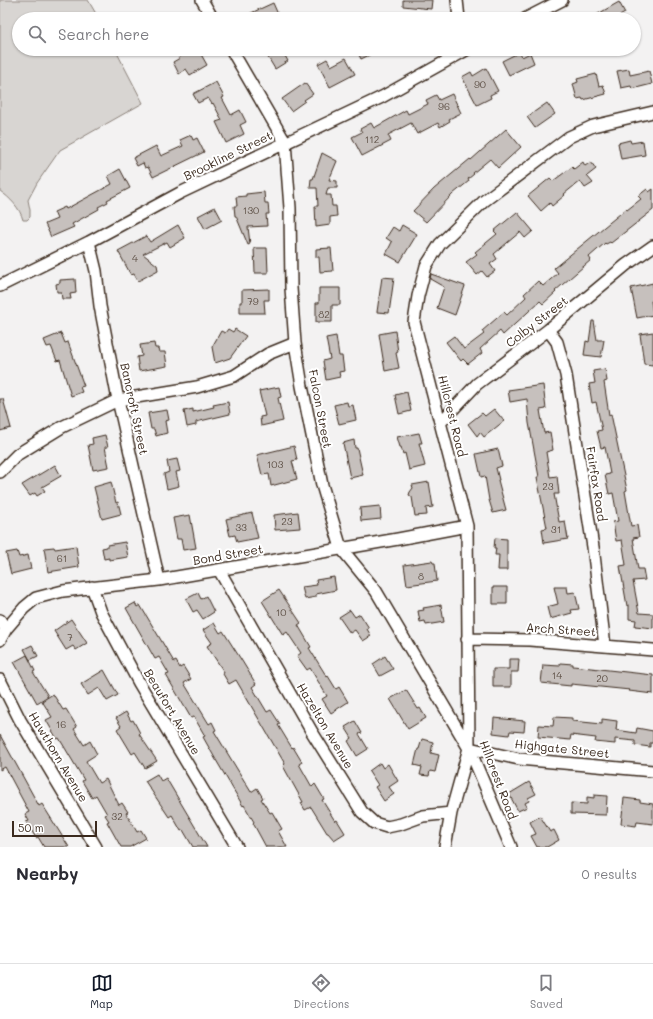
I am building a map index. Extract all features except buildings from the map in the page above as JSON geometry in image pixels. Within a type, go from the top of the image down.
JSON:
[{"type":"street","points":[[202,0],[209,12]]},
{"type":"street","points":[[458,0],[459,12]]},
{"type":"street","points":[[539,12],[562,0]]},
{"type":"street","name":"Falcon Street","points":[[235,56],[285,142],[290,208],[291,288],[295,343],[322,485],[341,548],[376,591],[469,748]]},
{"type":"street","name":"Brookline Street","points":[[0,286],[89,242],[180,193],[382,97],[455,56]]},
{"type":"street","name":"Hillcrest Road","points":[[511,847],[469,748],[467,526],[414,322],[418,296],[426,266],[440,244],[484,201],[568,137],[594,126],[653,112]]},
{"type":"street","name":"Bancroft Street","points":[[89,242],[96,271],[100,306],[118,400],[159,580]]},
{"type":"street","name":"Colby Street","points":[[441,422],[477,384],[548,330],[626,265],[653,246]]},
{"type":"street","name":"Fairfax Road","points":[[548,330],[557,342],[566,375],[593,547],[605,646]]},
{"type":"street","points":[[0,472],[18,454],[62,427],[118,400],[197,387],[234,376],[268,354],[295,343]]},
{"type":"street","name":"Bond Street","points":[[0,640],[3,625],[36,598],[63,591],[159,580],[467,526]]},
{"type":"street","name":"Hazelton Avenue","points":[[220,570],[312,732],[362,812],[374,823],[387,826],[401,824],[424,816],[450,813]]},
{"type":"street","name":"Beaufort Avenue","points":[[92,587],[101,612],[139,683],[237,847]]},
{"type":"street","name":"Arch Street","points":[[467,639],[530,640],[653,650]]},
{"type":"street","name":"Hawthorn Avenue","points":[[0,680],[20,720],[96,847]]},
{"type":"street","points":[[445,847],[450,813],[469,748]]},
{"type":"street","name":"Highgate Street","points":[[469,748],[519,759],[653,771]]},
{"type":"shaded area","points":[[0,0],[88,0],[95,12],[12,12],[12,56],[119,56],[143,103],[60,150],[37,183],[28,200],[30,217],[27,220],[23,220],[20,211],[0,191]]}]
